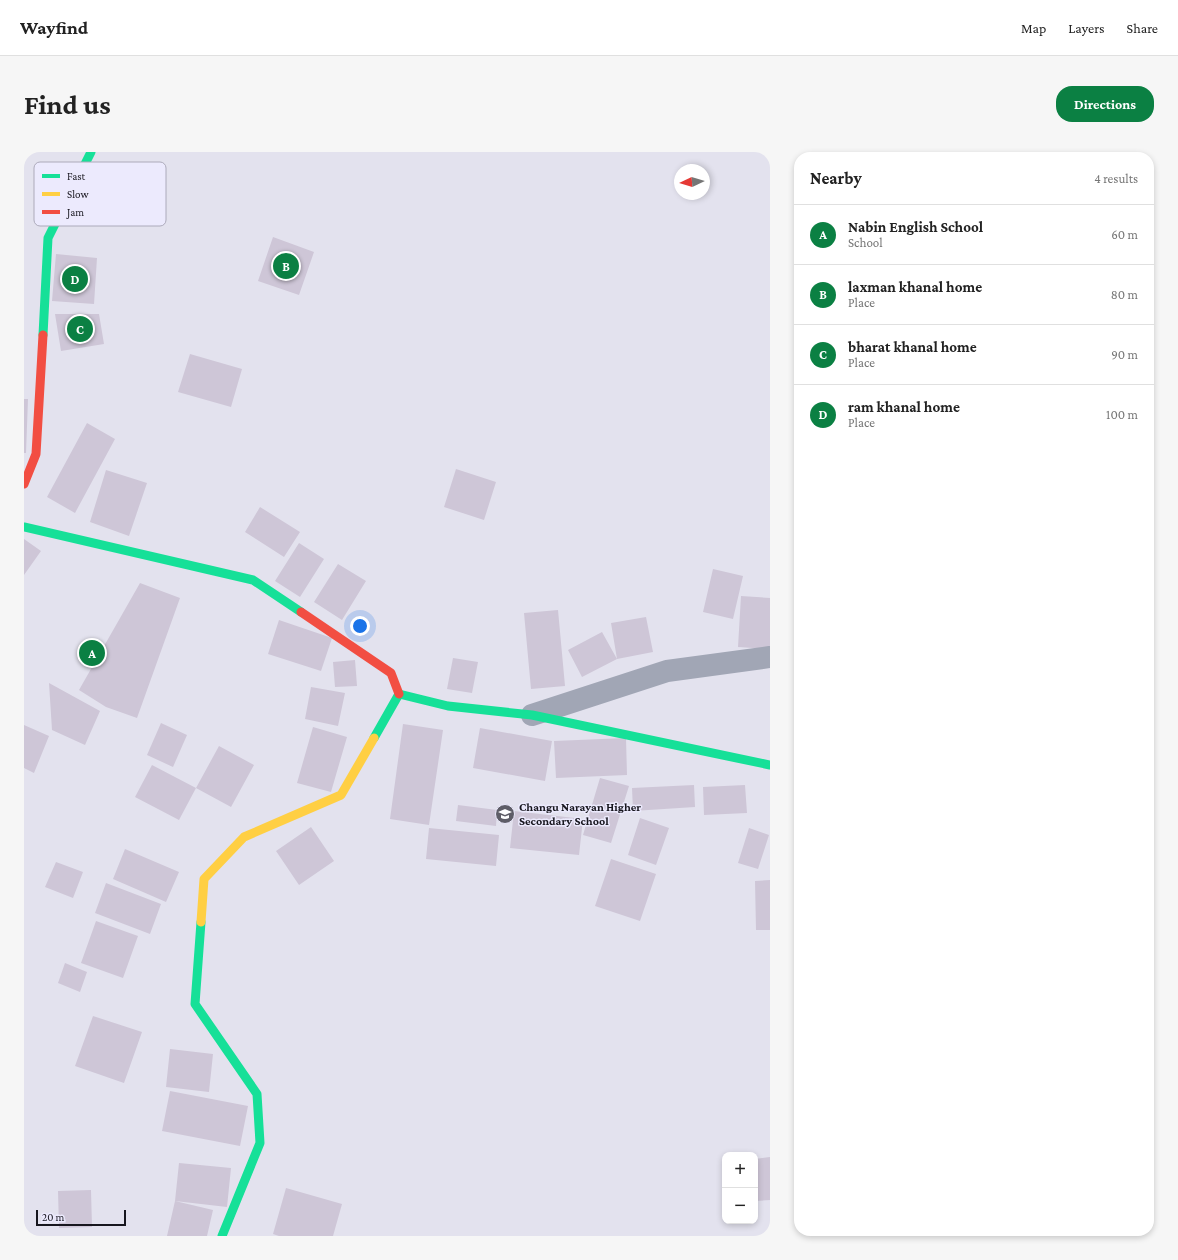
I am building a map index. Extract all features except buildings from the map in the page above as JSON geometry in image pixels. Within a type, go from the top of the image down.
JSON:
[{"type":"street","points":[[86,162],[91,152]]},
{"type":"street","points":[[24,484],[36,454],[48,238],[54,226]]},
{"type":"street","points":[[24,527],[253,580],[391,673],[399,694]]},
{"type":"street","points":[[532,715],[667,670],[770,657]]},
{"type":"street","points":[[399,694],[448,706],[532,715],[770,765]]},
{"type":"street","points":[[222,1236],[260,1143],[257,1094],[195,1004],[204,880],[244,837],[341,795],[399,694]]},
{"type":"traffic: fast","points":[[86,162],[91,152]]},
{"type":"traffic: fast","points":[[43,335],[48,238],[54,226]]},
{"type":"traffic: fast","points":[[24,527],[253,580],[301,612]]},
{"type":"traffic: fast","points":[[399,694],[448,706],[532,715],[770,765]]},
{"type":"traffic: fast","points":[[374,738],[399,694]]},
{"type":"traffic: fast","points":[[201,922],[195,1004],[257,1094],[260,1143],[222,1236]]},
{"type":"traffic: slow","points":[[201,922],[204,879],[244,837],[341,795],[374,738]]},
{"type":"traffic: jam","points":[[24,484],[36,454],[43,335]]},
{"type":"traffic: jam","points":[[301,612],[391,673],[399,694]]},
{"type":"place","name":"laxman khanal home","points":[[286,266]]},
{"type":"place","name":"ram khanal home","points":[[75,279]]},
{"type":"place","name":"bharat khanal home","points":[[80,329]]},
{"type":"place","name":"Nabin English School","points":[[92,653]]},
{"type":"place","name":"Changu Narayan Higher Secondary School","points":[[505,814]]}]
